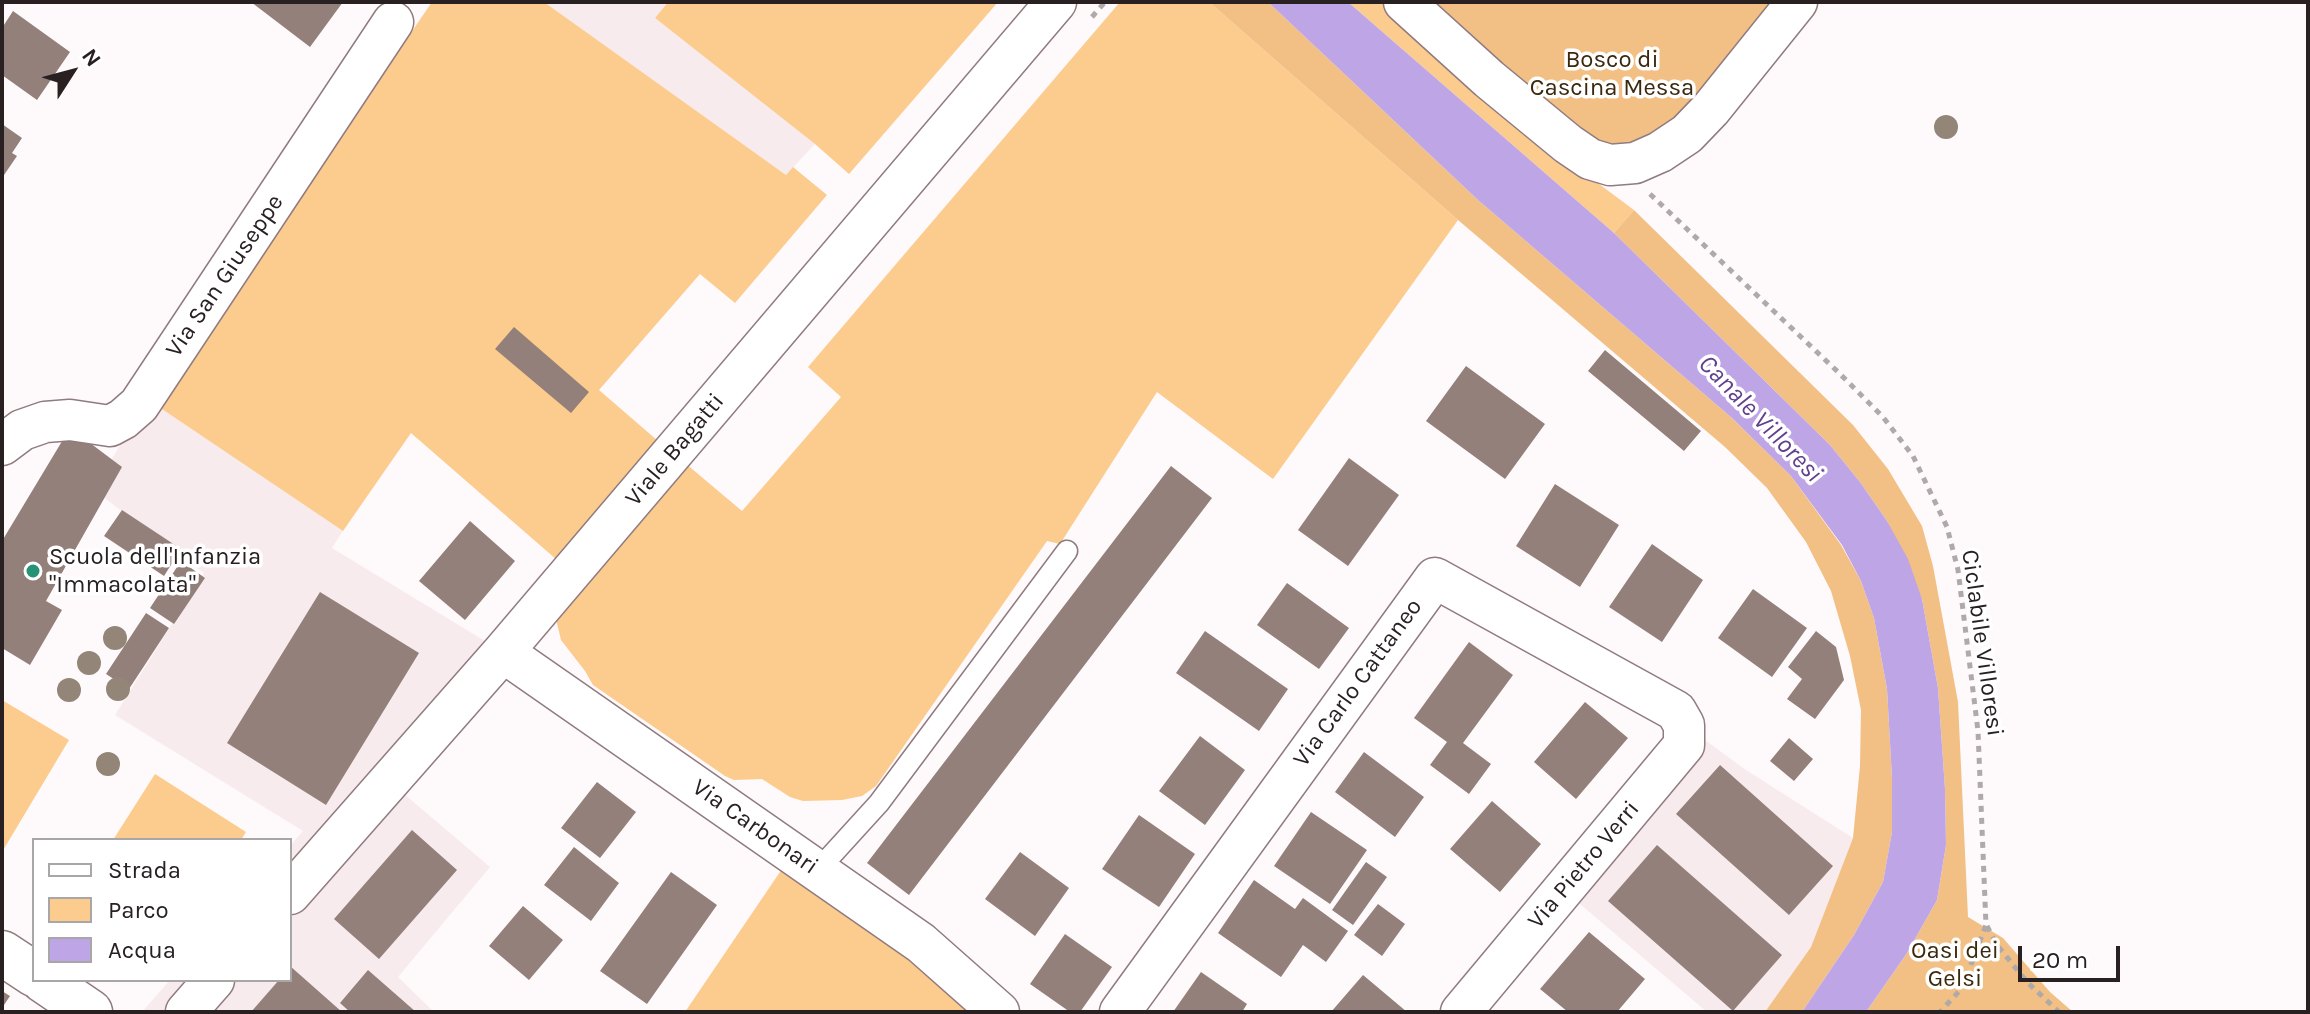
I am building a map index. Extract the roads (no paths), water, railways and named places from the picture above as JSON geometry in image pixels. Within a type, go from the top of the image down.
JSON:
[{"type":"street","name":"Viale Bagatti","points":[[292,892],[503,652],[1056,2]]},
{"type":"street","points":[[1404,2],[1489,79],[1568,144],[1590,159],[1610,165],[1635,163],[1660,152],[1687,134],[1711,109],[1797,2]]},
{"type":"street","name":"Via San Giuseppe","points":[[2,445],[22,430],[45,422],[70,420],[110,426],[139,405],[393,22]]},
{"type":"street","name":"Via Carlo Cattaneo","points":[[1120,1012],[1435,578],[1676,711]]},
{"type":"street","name":"Via Carbonari","points":[[503,652],[921,943],[999,1012]]},
{"type":"street","name":"Via Pietro Verri","points":[[1461,1012],[1684,745],[1684,725],[1676,711]]},
{"type":"street","points":[[2,953],[32,973]]},
{"type":"street","points":[[46,982],[86,1011]]},
{"type":"street","points":[[186,1012],[212,982]]},
{"type":"lane","points":[[818,870],[879,803],[1067,551]]},
{"type":"water","name":"Canale Villoresi","points":[[1268,2],[1348,2],[1614,233],[1830,445],[1887,521],[1908,559],[1922,599],[1938,688],[1946,845],[1937,900],[1907,953],[1866,1012],[1802,1012],[1854,935],[1883,882],[1892,832],[1887,689],[1874,618],[1861,581],[1842,545],[1791,476],[1732,418],[1478,200]]},
{"type":"place","name":"Scuola dell'Infanzia \"Immacolata\"","points":[[33,571]]},
{"type":"park label","name":"Bosco di Cascina Messa","points":[[1612,74]]},
{"type":"park label","name":"Oasi dei Gelsi","points":[[1955,965]]}]
